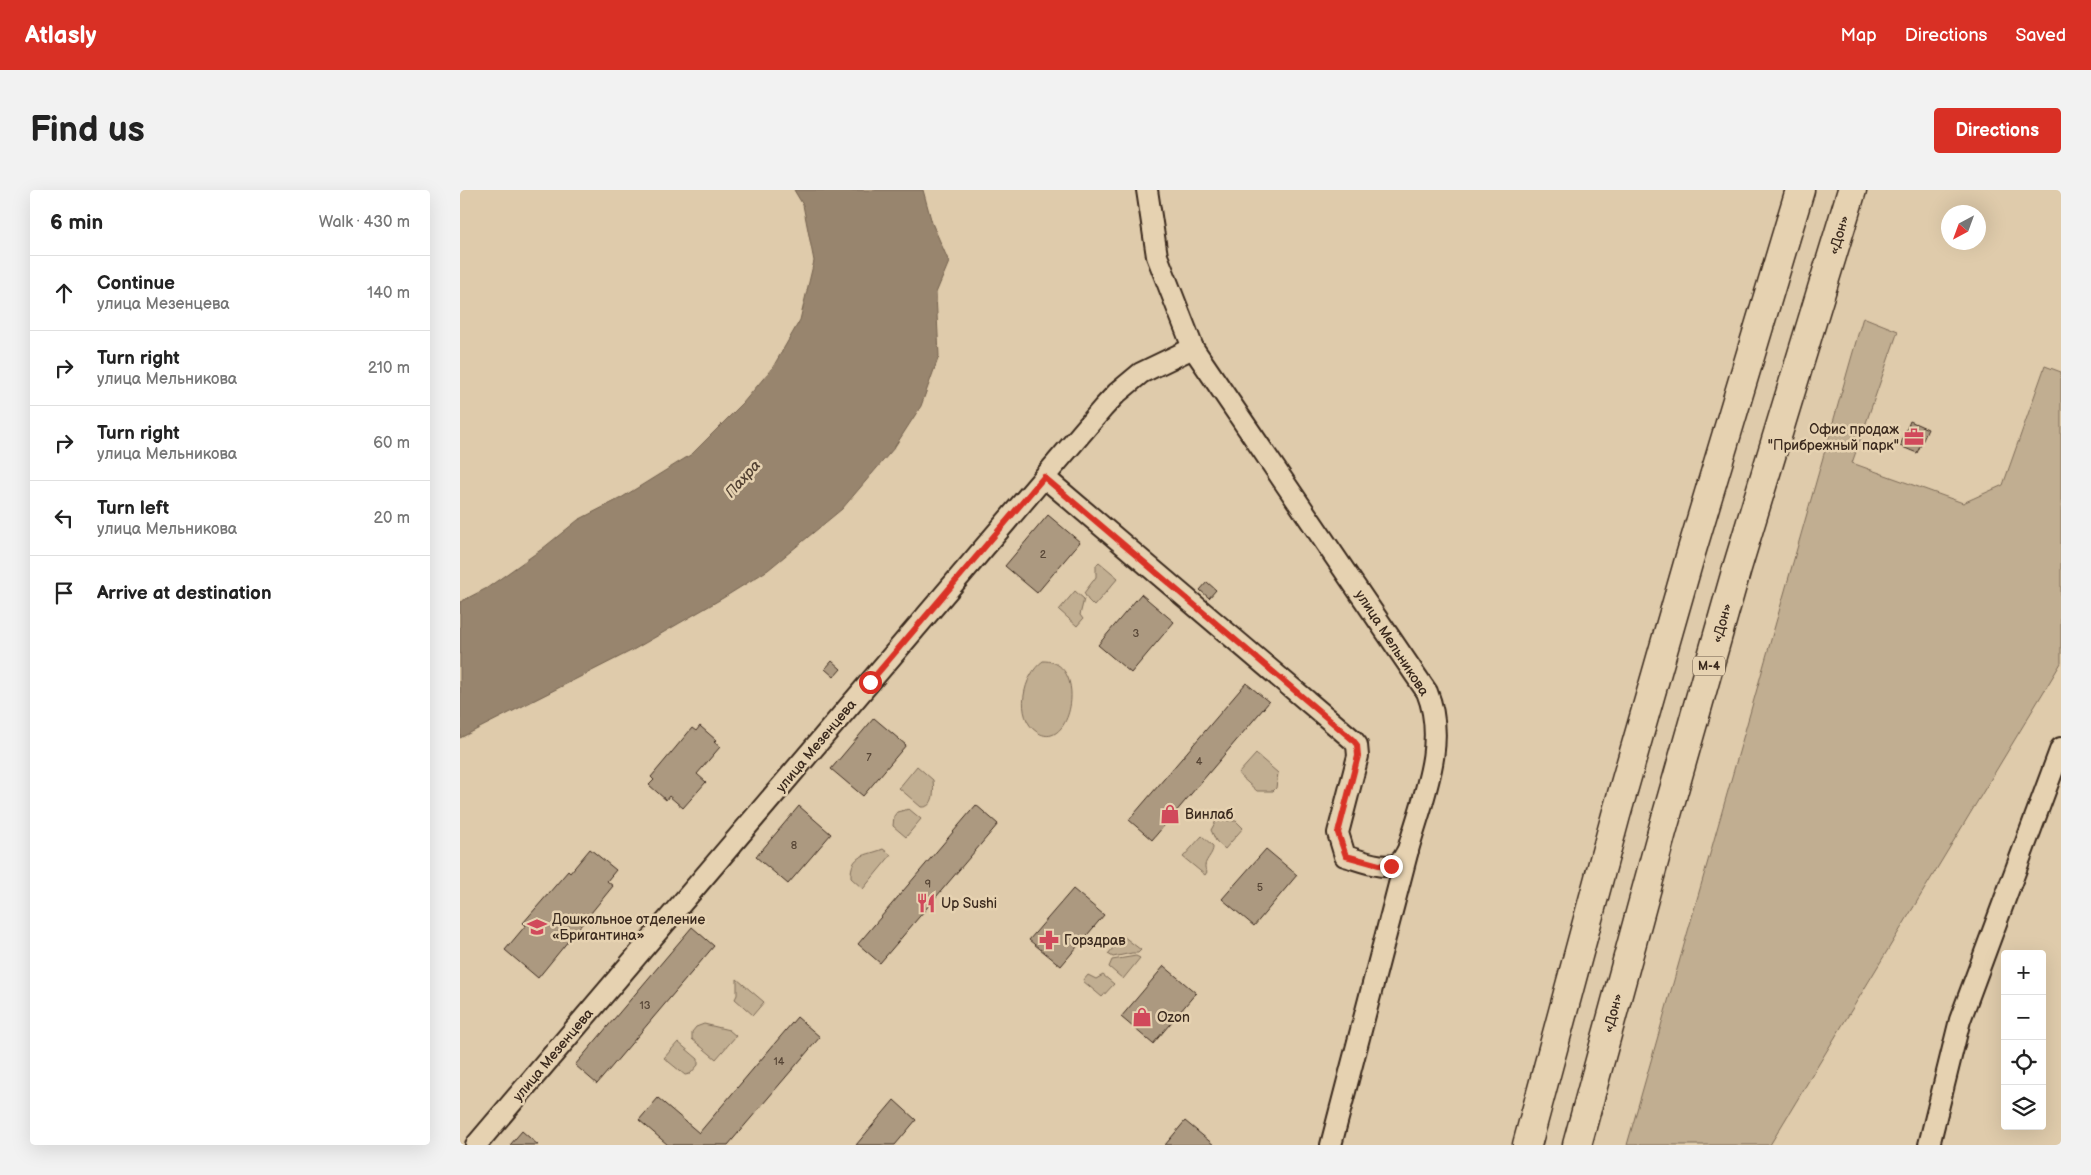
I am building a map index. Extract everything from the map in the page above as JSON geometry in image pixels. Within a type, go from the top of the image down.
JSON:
[{"type":"highway","points":[[1527,1145],[1616,815],[1683,581],[1800,190]]},
{"type":"highway","name":"«Дон»","points":[[1577,1145],[1737,568],[1852,190]]},
{"type":"street","name":"улица Мельникова","points":[[1147,190],[1157,256],[1193,348],[1427,692],[1433,708],[1436,744],[1432,763],[1331,1145]]},
{"type":"street","name":"улица Мезенцева","points":[[476,1145],[1103,408],[1129,381],[1141,373],[1193,348]]},
{"type":"street","points":[[1044,477],[1357,745],[1358,756],[1338,833],[1346,856],[1379,865],[1391,866],[1401,861],[1408,850]]},
{"type":"street","points":[[1929,1145],[1960,1020],[2061,748]]},
{"type":"shaded area","points":[[1863,317],[1898,331],[1852,463],[1963,503],[2003,485],[2045,366],[2061,372],[2061,663],[1770,1145],[1627,1145]]},
{"type":"shaded area","points":[[1099,562],[1118,578],[1094,606],[1084,593],[1096,577],[1096,565]]},
{"type":"shaded area","points":[[1075,591],[1084,599],[1080,615],[1083,619],[1077,626],[1059,610]]},
{"type":"shaded area","points":[[1043,661],[1058,665],[1067,675],[1071,689],[1070,705],[1066,719],[1059,730],[1049,736],[1037,732],[1030,725],[1025,717],[1024,707],[1024,696],[1030,676]]},
{"type":"shaded area","points":[[1256,754],[1278,773],[1276,788],[1273,791],[1257,791],[1238,774]]},
{"type":"shaded area","points":[[917,766],[933,780],[933,798],[926,807],[921,807],[899,788]]},
{"type":"shaded area","points":[[909,809],[921,819],[906,837],[893,826],[894,816],[897,812]]},
{"type":"shaded area","points":[[1216,821],[1236,821],[1243,828],[1225,849],[1216,841],[1211,830]]},
{"type":"shaded area","points":[[1202,836],[1213,846],[1213,850],[1205,865],[1207,872],[1205,875],[1183,857]]},
{"type":"shaded area","points":[[883,849],[891,855],[863,889],[851,878],[853,864],[861,857]]},
{"type":"shaded area","points":[[1123,936],[1141,950],[1138,953],[1113,957],[1108,954]]},
{"type":"shaded area","points":[[1136,956],[1140,958],[1123,979],[1109,967],[1112,960]]},
{"type":"shaded area","points":[[1088,975],[1096,979],[1103,975],[1114,984],[1102,997],[1083,981]]},
{"type":"shaded area","points":[[737,979],[764,1002],[753,1015],[735,999],[737,995]]},
{"type":"shaded area","points":[[704,1024],[729,1030],[736,1036],[716,1059],[692,1039],[692,1032],[696,1027]]},
{"type":"shaded area","points":[[678,1042],[698,1059],[698,1065],[690,1074],[685,1075],[664,1058]]},
{"type":"water","name":"Пахра","points":[[794,190],[923,190],[932,223],[949,262],[936,293],[939,356],[921,406],[894,448],[842,509],[768,570],[633,650],[460,738],[460,602],[487,588],[542,549],[578,520],[621,498],[692,454],[743,403],[773,367],[800,320],[814,261],[803,205]]},
{"type":"building","name":"Офис продаж \"Прибрежный парк\"","points":[[1910,421],[1928,429],[1917,453],[1900,446]]},
{"type":"building","points":[[1048,515],[1080,542],[1037,593],[1005,566]]},
{"type":"building","points":[[1207,582],[1216,590],[1209,598],[1200,590]]},
{"type":"building","points":[[1141,594],[1174,622],[1131,673],[1098,645]]},
{"type":"building","points":[[832,661],[841,669],[834,677],[825,669]]},
{"type":"building","points":[[1246,683],[1269,702],[1152,840],[1129,820]]},
{"type":"building","points":[[874,718],[906,745],[863,796],[831,769]]},
{"type":"building","points":[[700,726],[716,740],[714,742],[720,747],[697,774],[706,782],[683,808],[669,796],[666,800],[649,785],[654,780],[651,777],[692,728],[696,731]]},
{"type":"building","points":[[976,805],[998,824],[880,963],[858,944]]},
{"type":"building","points":[[799,806],[831,834],[788,884],[756,857]]},
{"type":"building","points":[[590,849],[616,870],[607,881],[613,886],[538,978],[505,950],[526,925],[523,923],[568,871],[570,873]]},
{"type":"building","points":[[1266,849],[1297,875],[1254,926],[1222,899]]},
{"type":"building","points":[[1073,889],[1104,915],[1061,966],[1029,940]]},
{"type":"building","points":[[692,927],[714,946],[597,1084],[575,1065]]},
{"type":"building","points":[[1164,966],[1196,993],[1153,1044],[1121,1017]]},
{"type":"building","points":[[797,1017],[820,1037],[728,1145],[668,1145],[639,1120],[658,1098],[699,1133]]},
{"type":"building","points":[[894,1100],[916,1120],[895,1145],[856,1145]]},
{"type":"building","points":[[1185,1121],[1214,1145],[1165,1145]]},
{"type":"building","points":[[522,1131],[538,1145],[510,1145]]},
{"type":"place","name":"Офис продаж \"Прибрежный парк\"","points":[[1914,437]]},
{"type":"place","name":"Винлаб","points":[[1170,814]]},
{"type":"place","name":"Up Sushi","points":[[926,903]]},
{"type":"place","name":"Дошкольное отделение «Бригантина»","points":[[537,927]]},
{"type":"place","name":"Горздрав","points":[[1049,940]]},
{"type":"place","name":"Ozon","points":[[1142,1017]]},
{"type":"route","points":[[870,682],[1044,477],[1353,740],[1359,751],[1338,833],[1346,856],[1379,865],[1391,866]]}]
